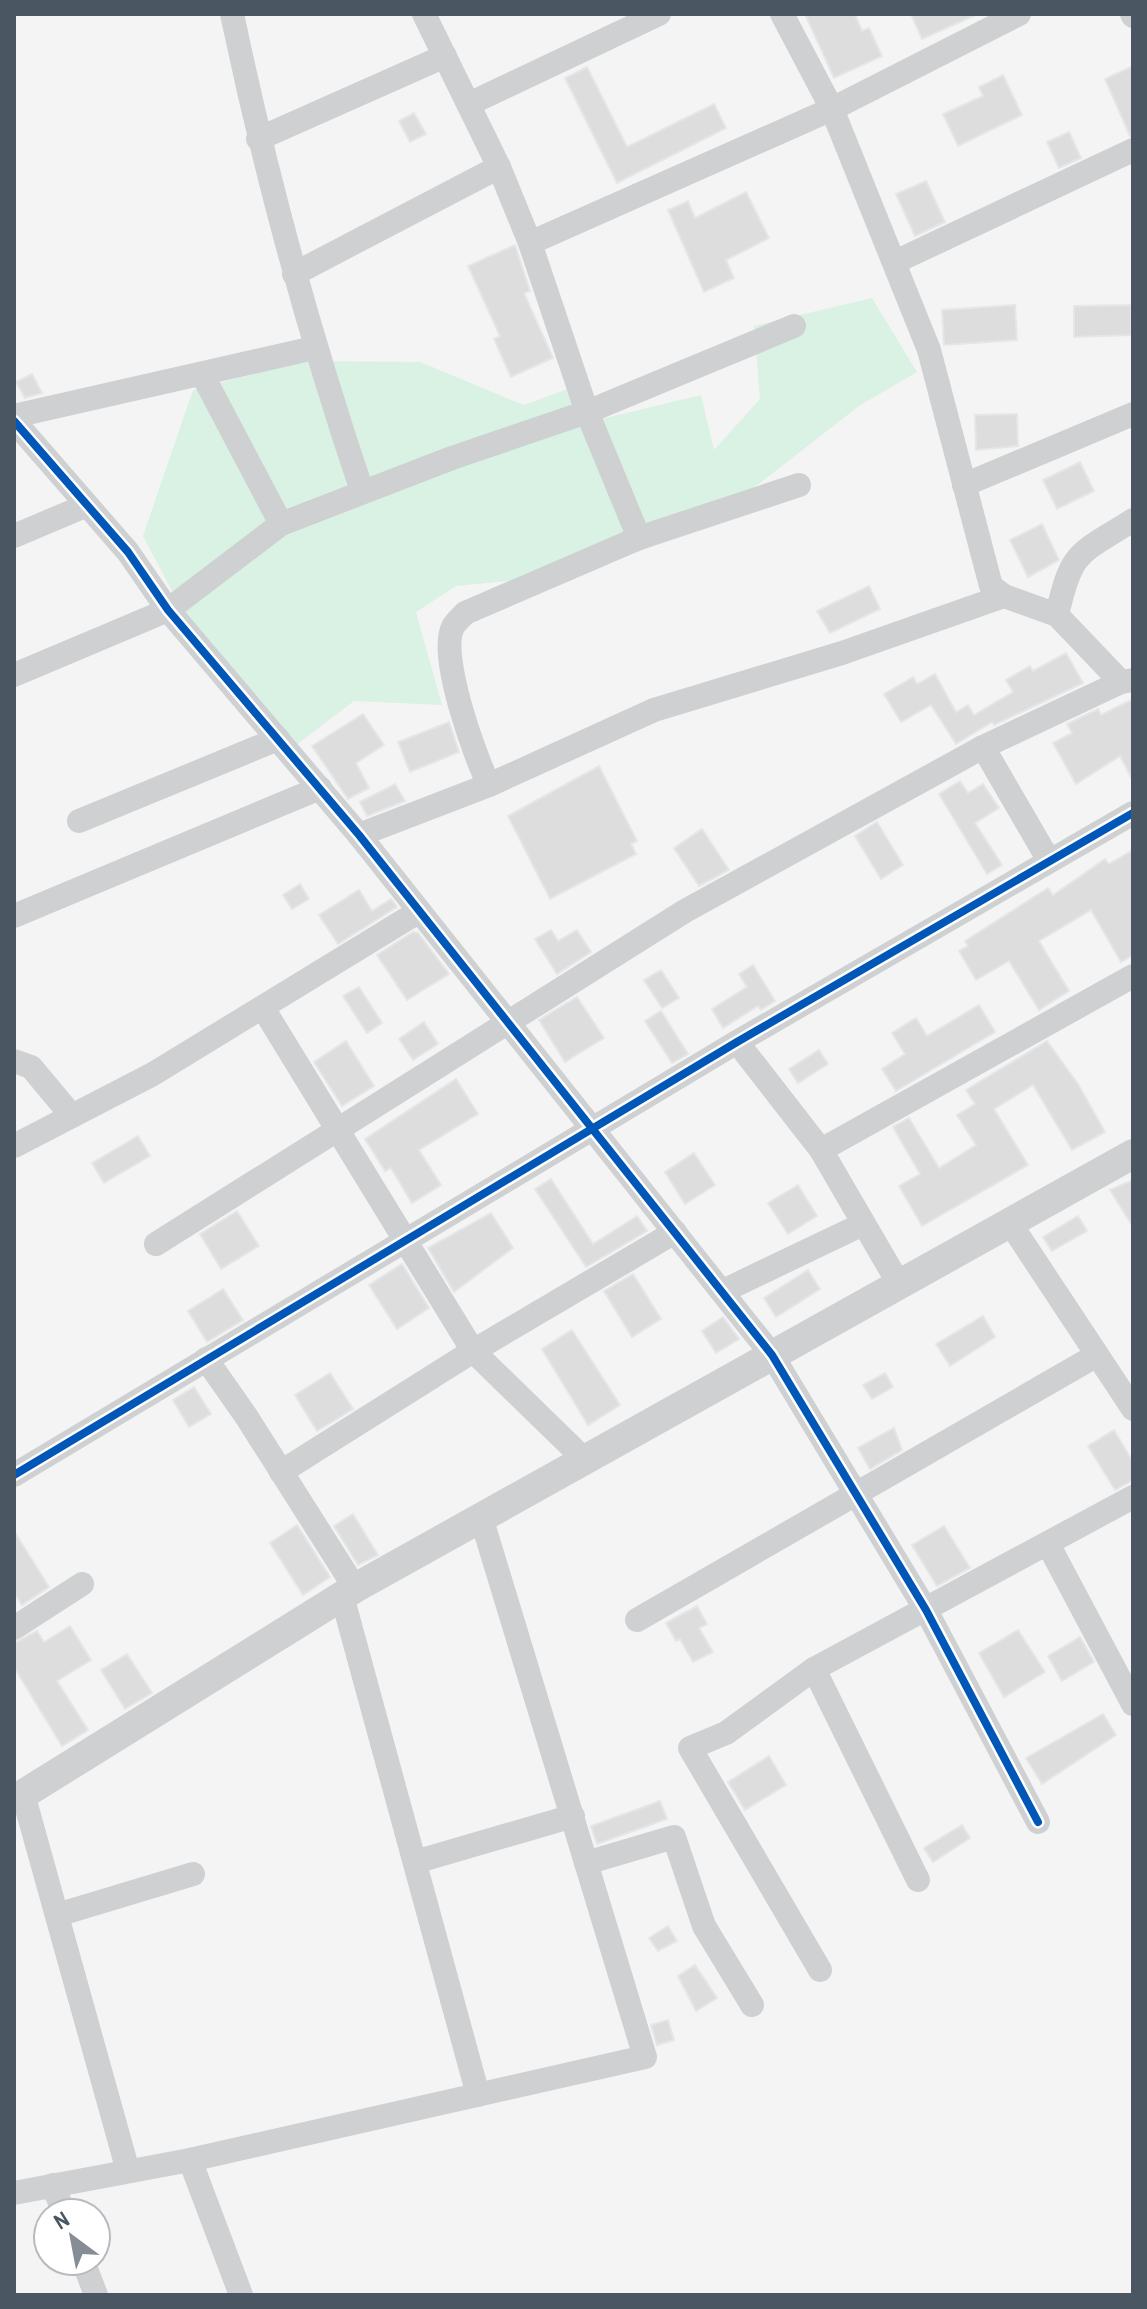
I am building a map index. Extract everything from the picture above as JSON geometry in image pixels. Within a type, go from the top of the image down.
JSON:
[{"type":"street","points":[[232,14],[258,139],[314,348],[362,491]]},
{"type":"street","points":[[424,14],[499,167],[530,243],[587,412],[639,538]]},
{"type":"street","points":[[469,104],[659,14]]},
{"type":"street","points":[[156,1244],[685,911],[983,747],[1127,681],[1057,615],[1004,596],[991,586],[929,350],[832,109],[782,14]]},
{"type":"street","points":[[530,243],[832,109],[1019,14]]},
{"type":"street","points":[[258,139],[445,56]]},
{"type":"street","points":[[895,262],[1133,150]]},
{"type":"street","points":[[294,274],[499,167]]},
{"type":"street","points":[[14,675],[168,610],[281,524],[362,491],[587,412],[794,326]]},
{"type":"street","points":[[314,348],[14,419],[85,506],[128,552],[168,610],[359,835],[772,1355],[926,1610],[1038,1822]]},
{"type":"street","points":[[202,374],[281,524]]},
{"type":"street","points":[[964,485],[1133,414]]},
{"type":"street","points":[[489,785],[466,729],[449,647],[452,628],[465,613],[639,538],[799,485]]},
{"type":"street","points":[[14,536],[85,506]]},
{"type":"street","points":[[1057,615],[1067,571],[1076,556],[1133,520]]},
{"type":"street","points":[[359,835],[489,785],[654,710],[842,653],[1004,596]]},
{"type":"street","points":[[79,821],[278,739]]},
{"type":"street","points":[[983,747],[1048,859]]},
{"type":"street","points":[[14,916],[320,788]]},
{"type":"street","points":[[14,1475],[405,1238],[1048,859],[1133,813]]},
{"type":"street","points":[[14,1146],[153,1074],[418,912]]},
{"type":"street","points":[[821,1150],[1133,976]]},
{"type":"street","points":[[263,1008],[340,1128],[473,1351],[584,1459]]},
{"type":"street","points":[[737,1042],[821,1150],[861,1225],[899,1284]]},
{"type":"street","points":[[14,1061],[31,1067],[72,1116]]},
{"type":"street","points":[[128,2171],[57,1915],[18,1797],[348,1592],[1133,1154]]},
{"type":"street","points":[[1010,1223],[1133,1409]]},
{"type":"street","points":[[723,1291],[861,1225]]},
{"type":"street","points":[[281,1472],[473,1351],[675,1232]]},
{"type":"street","points":[[637,1620],[1097,1355]]},
{"type":"street","points":[[206,1359],[281,1472],[348,1592],[415,1862],[478,2095]]},
{"type":"street","points":[[820,1970],[690,1748],[726,1733],[814,1669],[1133,1497]]},
{"type":"street","points":[[14,2193],[190,2160],[645,2057],[481,1517]]},
{"type":"street","points":[[1048,1544],[1133,1704]]},
{"type":"street","points":[[14,1628],[82,1584]]},
{"type":"street","points":[[814,1669],[918,1880]]},
{"type":"street","points":[[415,1862],[573,1816]]},
{"type":"street","points":[[586,1863],[674,1837],[704,1926],[752,2005]]},
{"type":"street","points":[[57,1915],[193,1874]]},
{"type":"street","points":[[190,2160],[241,2295]]},
{"type":"street","points":[[53,2185],[58,2197]]},
{"type":"green space","points":[[872,298],[917,372],[859,406],[706,525],[581,574],[456,586],[416,612],[442,705],[354,701],[295,746],[182,610],[143,536],[193,390],[300,361],[420,362],[524,405],[576,386],[568,427],[701,395],[714,450],[760,399],[754,326]]},
{"type":"building","points":[[805,14],[855,14],[862,31],[869,28],[882,56],[834,78]]},
{"type":"building","points":[[911,14],[978,14],[922,39]]},
{"type":"building","points":[[1133,66],[1133,135],[1130,136],[1105,79]]},
{"type":"building","points":[[587,67],[627,147],[714,104],[726,128],[617,183],[565,78]]},
{"type":"building","points":[[1003,75],[1022,115],[958,146],[943,114],[983,96],[979,87]]},
{"type":"building","points":[[414,113],[426,134],[410,142],[399,121]]},
{"type":"building","points":[[1069,132],[1081,158],[1059,168],[1047,142]]},
{"type":"building","points":[[926,181],[945,222],[915,236],[896,194]]},
{"type":"building","points":[[746,192],[769,238],[726,260],[734,278],[704,292],[668,210],[688,201],[695,218]]},
{"type":"building","points":[[515,245],[530,291],[524,293],[553,358],[511,377],[494,339],[500,336],[468,266]]},
{"type":"building","points":[[1015,305],[1017,340],[944,345],[942,310]]},
{"type":"building","points":[[1131,305],[1131,335],[1074,337],[1074,306]]},
{"type":"building","points":[[32,374],[42,393],[25,398],[16,382]]},
{"type":"building","points":[[1017,414],[1018,446],[976,450],[975,415]]},
{"type":"building","points":[[1080,462],[1094,491],[1057,509],[1043,480]]},
{"type":"building","points":[[1042,524],[1059,560],[1028,577],[1010,540]]},
{"type":"building","points":[[869,586],[880,609],[830,633],[817,611]]},
{"type":"building","points":[[1066,653],[1083,683],[994,725],[992,722],[956,744],[931,705],[901,722],[884,694],[913,677],[917,684],[935,674],[956,712],[968,705],[974,715],[1013,692],[1006,680],[1030,666],[1033,671]]},
{"type":"building","points":[[1133,699],[1133,781],[1120,756],[1076,784],[1053,743],[1072,733],[1067,724],[1098,709],[1101,715]]},
{"type":"building","points":[[363,714],[384,745],[356,763],[369,788],[348,799],[312,746]]},
{"type":"building","points":[[449,722],[459,752],[410,772],[398,742]]},
{"type":"building","points":[[599,766],[637,841],[631,844],[636,854],[550,899],[508,816]]},
{"type":"building","points":[[960,781],[968,793],[983,784],[999,808],[975,823],[1002,865],[987,874],[939,794]]},
{"type":"building","points":[[395,784],[405,801],[367,816],[360,802]]},
{"type":"building","points":[[877,822],[903,865],[881,879],[855,836]]},
{"type":"building","points":[[702,829],[729,870],[699,886],[674,848]]},
{"type":"building","points":[[1133,850],[1133,955],[1121,962],[1091,910],[1039,941],[1069,991],[1039,1010],[1009,961],[976,980],[959,951],[968,946],[965,941],[1048,888],[1053,895],[1105,859],[1109,864]]},
{"type":"building","points":[[300,884],[309,899],[292,909],[283,895]]},
{"type":"building","points":[[359,890],[372,911],[391,899],[397,907],[338,944],[319,915]]},
{"type":"building","points":[[551,930],[558,941],[577,930],[591,952],[557,974],[535,939]]},
{"type":"building","points":[[413,932],[418,933],[449,974],[407,1000],[377,955]]},
{"type":"building","points":[[753,965],[775,1001],[761,1010],[758,1006],[723,1028],[712,1009],[747,987],[739,974]]},
{"type":"building","points":[[661,970],[679,998],[662,1008],[644,980]]},
{"type":"building","points":[[359,987],[382,1023],[367,1033],[343,996]]},
{"type":"building","points":[[577,997],[604,1038],[565,1062],[539,1020]]},
{"type":"building","points":[[979,1005],[995,1032],[896,1091],[882,1069],[905,1054],[892,1033],[916,1018],[927,1036]]},
{"type":"building","points":[[661,1011],[688,1054],[672,1063],[645,1021]]},
{"type":"building","points":[[424,1022],[438,1044],[413,1060],[399,1039]]},
{"type":"building","points":[[346,1041],[374,1086],[342,1106],[314,1062]]},
{"type":"building","points":[[1047,1041],[1078,1084],[1105,1132],[1072,1150],[1033,1085],[994,1109],[1028,1165],[922,1226],[899,1186],[920,1174],[893,1127],[909,1118],[939,1168],[976,1145],[957,1115],[975,1104],[966,1090]]},
{"type":"building","points":[[819,1050],[828,1064],[798,1083],[789,1069]]},
{"type":"building","points":[[456,1079],[478,1114],[419,1150],[441,1185],[412,1203],[391,1168],[385,1171],[365,1139]]},
{"type":"building","points":[[138,1136],[150,1156],[104,1183],[92,1163]]},
{"type":"building","points":[[694,1153],[715,1185],[685,1204],[665,1172]]},
{"type":"building","points":[[551,1179],[593,1244],[637,1216],[647,1231],[586,1267],[535,1189]]},
{"type":"building","points":[[1133,1180],[1133,1227],[1110,1190]]},
{"type":"building","points":[[798,1185],[817,1216],[788,1234],[768,1203]]},
{"type":"building","points":[[237,1211],[259,1246],[221,1269],[200,1234]]},
{"type":"building","points":[[491,1213],[513,1248],[454,1292],[428,1248]]},
{"type":"building","points":[[1078,1216],[1087,1231],[1052,1251],[1043,1237]]},
{"type":"building","points":[[402,1264],[429,1308],[397,1329],[369,1285]]},
{"type":"building","points":[[808,1270],[820,1289],[776,1317],[764,1298]]},
{"type":"building","points":[[633,1274],[661,1319],[632,1337],[604,1291]]},
{"type":"building","points":[[223,1289],[243,1320],[207,1342],[188,1311]]},
{"type":"building","points":[[983,1316],[995,1337],[950,1366],[936,1344]]},
{"type":"building","points":[[723,1317],[739,1339],[716,1353],[702,1331]]},
{"type":"building","points":[[572,1330],[620,1405],[588,1425],[542,1349]]},
{"type":"building","points":[[330,1373],[353,1409],[317,1431],[295,1395]]},
{"type":"building","points":[[885,1373],[893,1387],[872,1399],[863,1385]]},
{"type":"building","points":[[194,1387],[211,1414],[189,1427],[173,1400]]},
{"type":"building","points":[[894,1428],[902,1450],[870,1469],[858,1448]]},
{"type":"building","points":[[1114,1430],[1133,1462],[1133,1480],[1115,1490],[1088,1446]]},
{"type":"building","points":[[353,1514],[378,1555],[358,1565],[334,1526]]},
{"type":"building","points":[[297,1525],[330,1577],[303,1595],[270,1543]]},
{"type":"building","points":[[944,1526],[970,1568],[937,1586],[912,1545]]},
{"type":"building","points":[[14,1531],[49,1587],[22,1605],[14,1593]]},
{"type":"building","points":[[697,1606],[707,1624],[699,1628],[713,1652],[693,1662],[680,1639],[676,1641],[666,1623]]},
{"type":"building","points":[[70,1626],[91,1660],[57,1681],[88,1730],[62,1746],[14,1667],[14,1643],[37,1631],[44,1642]]},
{"type":"building","points":[[1018,1630],[1045,1672],[1004,1697],[979,1653]]},
{"type":"building","points":[[1080,1637],[1094,1662],[1062,1681],[1048,1656]]},
{"type":"building","points":[[127,1654],[152,1693],[125,1709],[101,1670]]},
{"type":"building","points":[[1103,1714],[1116,1735],[1042,1784],[1026,1758]]},
{"type":"building","points":[[769,1756],[786,1785],[745,1810],[728,1782]]},
{"type":"building","points":[[660,1801],[667,1819],[597,1844],[591,1826]]},
{"type":"building","points":[[962,1825],[970,1838],[933,1862],[924,1848]]},
{"type":"building","points":[[668,1926],[677,1941],[658,1951],[649,1938]]},
{"type":"building","points":[[695,1965],[717,1998],[696,2011],[678,1976]]},
{"type":"building","points":[[668,2020],[674,2040],[657,2045],[651,2025]]},
{"type":"cycle path","points":[[14,421],[128,552],[168,610],[359,835],[772,1355],[926,1610],[1038,1822]]},
{"type":"cycle path","points":[[14,1475],[737,1042],[1133,813]]}]
